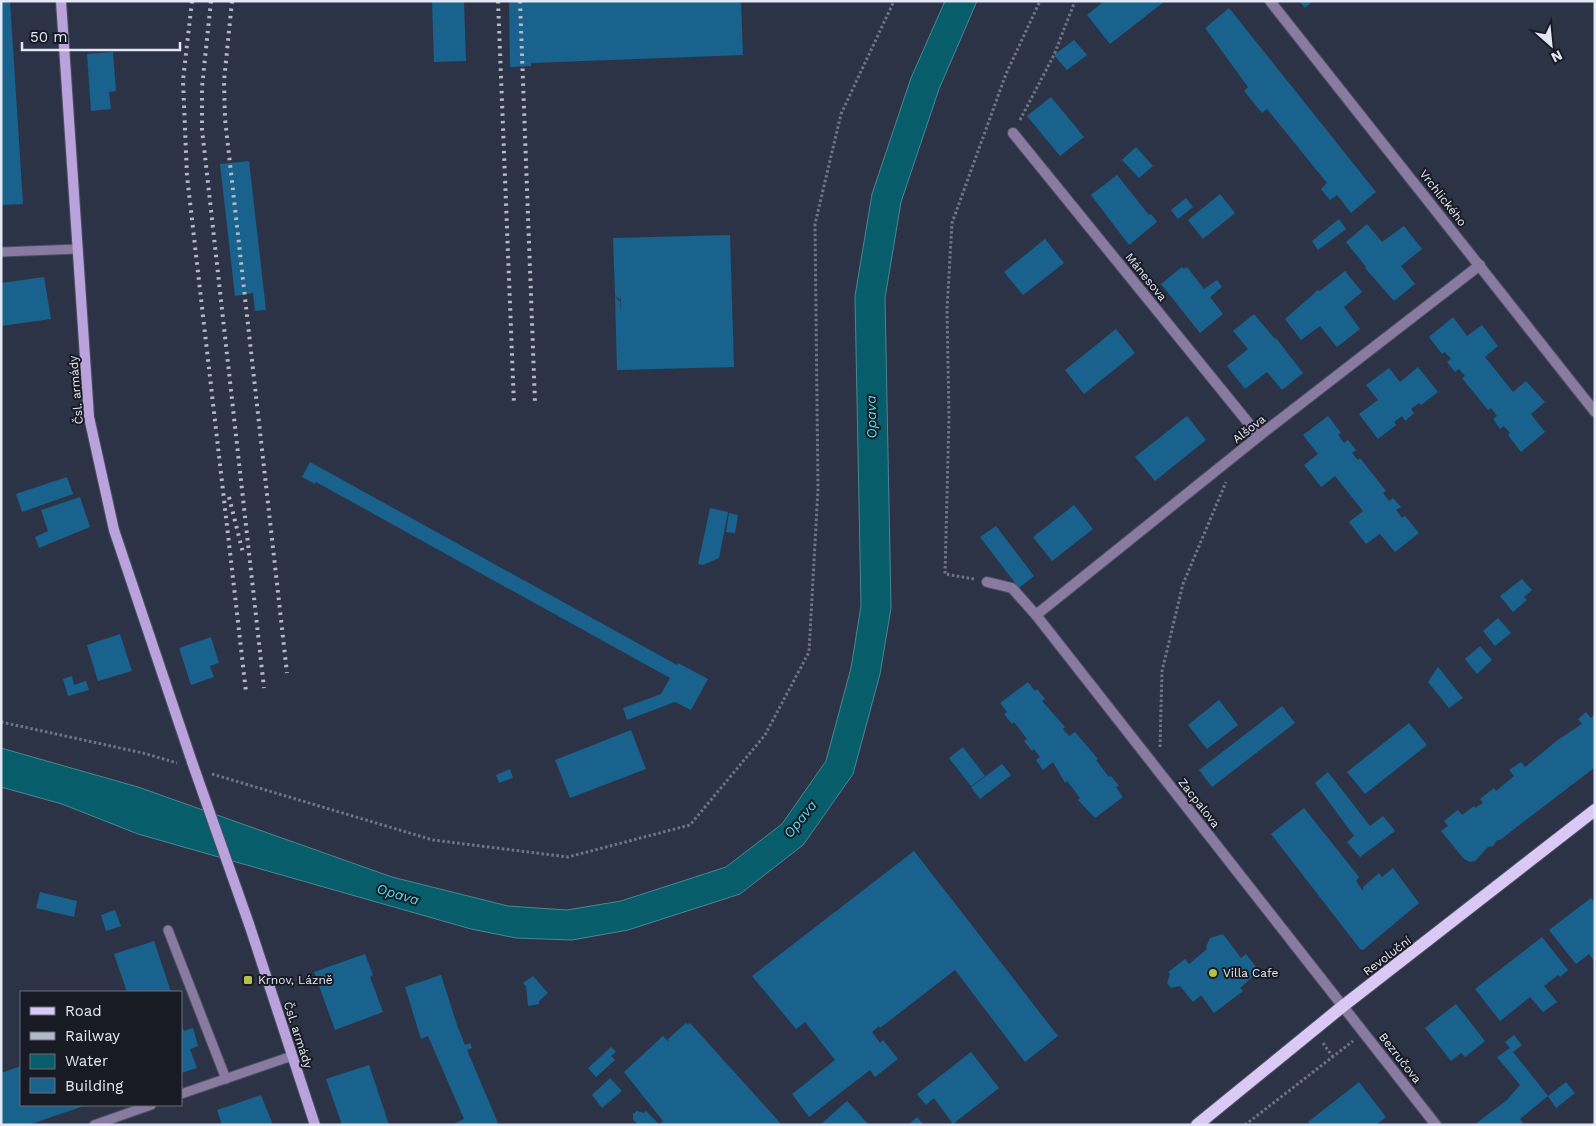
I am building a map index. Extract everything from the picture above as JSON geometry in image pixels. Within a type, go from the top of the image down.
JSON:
[{"type":"main road","name":"Čsl. armády","points":[[62,1],[89,416],[114,530],[249,924],[315,1125]]},
{"type":"main road","name":"Revoluční","points":[[1196,1125],[1343,1006],[1595,810]]},
{"type":"street","name":"Vrchlického","points":[[1270,1],[1595,412]]},
{"type":"street","name":"Mánesova","points":[[1013,133],[1260,436]]},
{"type":"street","name":"Alšova","points":[[1036,616],[1236,454],[1480,265]]},
{"type":"street","name":"Zacpalova","points":[[987,582],[1012,588],[1036,616],[1343,1006]]},
{"type":"street","name":"Bezručova","points":[[1343,1006],[1436,1125]]},
{"type":"lane","points":[[1,252],[78,249]]},
{"type":"lane","points":[[168,930],[226,1079]]},
{"type":"lane","points":[[182,1094],[292,1056]]},
{"type":"lane","points":[[94,1125],[148,1106]]},
{"type":"path","points":[[208,773],[433,840],[568,857],[690,825],[765,735],[808,652],[818,489],[815,224],[841,114],[894,1]]},
{"type":"path","points":[[987,582],[945,574],[949,417],[947,309],[952,223],[1006,74],[1040,1]]},
{"type":"path","points":[[1013,133],[1054,55],[1076,1]]},
{"type":"path","points":[[1160,773],[1162,671],[1183,584],[1236,454]]},
{"type":"path","points":[[1,722],[143,753],[180,764]]},
{"type":"path","points":[[1245,1125],[1364,1032]]},
{"type":"water","name":"Opava","points":[[945,1],[977,1],[939,89],[901,202],[885,298],[891,608],[880,674],[853,774],[803,845],[740,894],[628,930],[572,940],[516,938],[471,929],[138,834],[62,804],[1,787],[1,748],[138,787],[392,877],[508,906],[567,910],[621,901],[726,867],[782,824],[826,761],[851,668],[861,606],[855,296],[872,194],[911,78]]},
{"type":"building","points":[[1,1],[10,1],[23,204],[1,205]]},
{"type":"building","points":[[432,1],[464,1],[466,61],[434,62]]},
{"type":"building","points":[[509,1],[741,1],[743,55],[531,63],[531,66],[510,67]]},
{"type":"building","points":[[1104,1],[1165,1],[1110,44],[1087,15]]},
{"type":"building","points":[[1299,1],[1313,1],[1305,8]]},
{"type":"building","points":[[1229,8],[1376,192],[1351,213],[1337,195],[1330,200],[1321,189],[1327,183],[1267,109],[1262,113],[1244,91],[1248,87],[1205,28]]},
{"type":"building","points":[[1074,40],[1087,55],[1067,70],[1054,55]]},
{"type":"building","points":[[113,52],[116,91],[109,92],[111,109],[91,111],[87,54]]},
{"type":"building","points":[[1051,97],[1084,137],[1060,156],[1027,116]]},
{"type":"building","points":[[1136,147],[1153,166],[1139,178],[1122,160]]},
{"type":"building","points":[[249,161],[266,310],[255,311],[253,293],[235,296],[220,164]]},
{"type":"building","points":[[1117,175],[1149,215],[1151,214],[1157,222],[1129,245],[1091,195]]},
{"type":"building","points":[[1220,194],[1235,213],[1203,239],[1188,220]]},
{"type":"building","points":[[1186,198],[1193,207],[1178,219],[1171,210]]},
{"type":"building","points":[[1339,219],[1346,229],[1318,250],[1312,241]]},
{"type":"building","points":[[1367,224],[1382,242],[1404,226],[1422,249],[1401,266],[1415,284],[1394,301],[1365,268],[1346,242]]},
{"type":"building","points":[[730,235],[734,367],[617,370],[615,296],[620,302],[620,312],[621,294],[620,300],[615,295],[613,238]]},
{"type":"building","points":[[1045,239],[1064,263],[1023,295],[1004,272]]},
{"type":"building","points":[[1182,267],[1184,269],[1187,267],[1204,289],[1217,280],[1222,287],[1210,297],[1223,314],[1200,333],[1161,284]]},
{"type":"building","points":[[1345,271],[1362,292],[1344,307],[1360,329],[1337,347],[1320,326],[1301,340],[1285,319],[1318,290],[1320,291]]},
{"type":"building","points":[[44,277],[51,319],[1,326],[1,283]]},
{"type":"building","points":[[1254,314],[1276,338],[1303,373],[1282,390],[1267,372],[1245,389],[1227,366],[1248,349],[1233,331]]},
{"type":"building","points":[[1453,317],[1467,336],[1482,325],[1498,346],[1485,357],[1513,392],[1526,381],[1545,402],[1531,414],[1545,432],[1521,452],[1508,435],[1510,433],[1504,426],[1500,429],[1493,419],[1497,416],[1491,408],[1488,410],[1462,378],[1465,376],[1459,369],[1455,372],[1447,362],[1451,359],[1445,352],[1442,354],[1429,337]]},
{"type":"building","points":[[1116,329],[1135,353],[1084,394],[1065,370]]},
{"type":"building","points":[[1418,367],[1438,392],[1421,405],[1419,403],[1411,409],[1414,413],[1405,421],[1402,416],[1394,422],[1396,425],[1378,439],[1359,414],[1378,400],[1366,385],[1389,368],[1400,382]]},
{"type":"building","points":[[1187,416],[1206,440],[1155,481],[1135,457]]},
{"type":"building","points":[[1328,416],[1341,433],[1338,435],[1344,443],[1348,440],[1356,450],[1352,453],[1358,460],[1360,458],[1386,491],[1383,493],[1389,501],[1393,498],[1401,507],[1396,510],[1402,518],[1405,516],[1419,533],[1395,552],[1380,534],[1366,544],[1349,522],[1363,511],[1335,476],[1321,487],[1304,465],[1318,454],[1303,435]]},
{"type":"building","points":[[310,462],[677,665],[678,663],[708,679],[691,710],[675,702],[627,720],[623,708],[661,694],[670,678],[316,482],[315,484],[302,477]]},
{"type":"building","points":[[67,477],[73,494],[22,512],[16,494]]},
{"type":"building","points":[[80,497],[90,527],[39,548],[35,537],[48,531],[41,510]]},
{"type":"building","points":[[1074,505],[1093,529],[1052,561],[1033,537]]},
{"type":"building","points":[[710,508],[728,512],[719,558],[703,565],[698,564]]},
{"type":"building","points":[[729,513],[738,515],[735,533],[726,532]]},
{"type":"building","points":[[996,526],[1034,576],[1019,588],[980,537]]},
{"type":"building","points":[[1522,579],[1532,590],[1524,597],[1527,600],[1513,612],[1500,596]]},
{"type":"building","points":[[1498,618],[1511,633],[1495,646],[1483,631]]},
{"type":"building","points":[[120,634],[132,671],[98,681],[87,645]]},
{"type":"building","points":[[211,637],[219,663],[210,666],[214,677],[191,685],[179,648]]},
{"type":"building","points":[[1480,646],[1492,660],[1477,674],[1465,659]]},
{"type":"building","points":[[1438,667],[1463,698],[1449,708],[1428,682]]},
{"type":"building","points":[[72,676],[74,685],[86,681],[89,690],[68,696],[63,679]]},
{"type":"building","points":[[1028,682],[1045,699],[1042,701],[1065,727],[1063,729],[1069,736],[1075,732],[1098,759],[1096,760],[1109,777],[1111,776],[1119,786],[1116,787],[1123,797],[1095,818],[1078,800],[1080,798],[1067,781],[1065,783],[1053,762],[1043,770],[1036,760],[1040,757],[1024,741],[1027,739],[1014,722],[1012,724],[1004,714],[1007,712],[1000,703]]},
{"type":"building","points":[[1219,700],[1238,725],[1207,749],[1188,725]]},
{"type":"building","points":[[1282,706],[1295,723],[1212,787],[1199,770]]},
{"type":"building","points":[[1586,712],[1591,718],[1595,714],[1594,768],[1500,840],[1497,840],[1493,846],[1488,847],[1475,861],[1470,862],[1464,859],[1441,831],[1448,826],[1444,821],[1458,810],[1462,815],[1474,806],[1475,808],[1483,803],[1480,799],[1494,788],[1496,791],[1514,776],[1509,770],[1521,762],[1525,767],[1559,739],[1582,724],[1578,719]]},
{"type":"building","points":[[1409,723],[1427,745],[1365,794],[1347,772]]},
{"type":"building","points":[[631,730],[646,769],[570,798],[555,760]]},
{"type":"building","points":[[963,747],[985,776],[971,786],[949,758]]},
{"type":"building","points":[[1002,764],[1011,775],[980,799],[971,787]]},
{"type":"building","points":[[510,769],[513,778],[499,783],[496,775]]},
{"type":"building","points":[[1328,772],[1370,826],[1383,816],[1395,831],[1360,857],[1347,842],[1354,836],[1315,783]]},
{"type":"building","points":[[1304,808],[1359,877],[1356,881],[1363,891],[1363,887],[1379,873],[1382,877],[1393,868],[1419,903],[1363,950],[1360,949],[1271,834]]},
{"type":"building","points":[[914,851],[1058,1036],[1025,1062],[955,970],[880,1028],[879,1026],[872,1032],[880,1043],[883,1040],[898,1059],[875,1077],[870,1070],[809,1117],[792,1094],[835,1060],[805,1022],[796,1029],[752,976]]},
{"type":"building","points":[[40,892],[77,901],[74,917],[36,908]]},
{"type":"building","points":[[1591,898],[1595,903],[1595,962],[1589,954],[1576,964],[1549,930]]},
{"type":"building","points":[[115,910],[121,926],[106,931],[101,915]]},
{"type":"building","name":"Villa Cafe","points":[[1223,934],[1241,958],[1246,954],[1259,971],[1240,988],[1243,991],[1214,1013],[1201,995],[1193,1002],[1180,986],[1171,988],[1167,983],[1170,974],[1168,972],[1185,959],[1189,964],[1207,949],[1210,938]]},
{"type":"building","points":[[1542,937],[1568,970],[1544,986],[1557,1002],[1543,1012],[1530,997],[1500,1021],[1475,989]]},
{"type":"building","points":[[154,941],[171,991],[127,991],[114,954]]},
{"type":"building","points":[[365,954],[373,975],[370,977],[383,1012],[335,1030],[314,972]]},
{"type":"building","points":[[441,975],[465,1045],[470,1043],[472,1048],[467,1050],[498,1123],[494,1125],[452,1125],[464,1119],[428,1036],[421,1039],[405,987]]},
{"type":"building","points":[[533,976],[548,993],[539,1001],[539,1004],[528,1006],[526,986],[523,983]]},
{"type":"building","points":[[1456,1004],[1485,1041],[1465,1057],[1461,1053],[1451,1061],[1425,1028]]},
{"type":"building","points":[[686,1023],[688,1025],[690,1023],[782,1125],[638,1125],[633,1119],[633,1114],[637,1111],[644,1113],[646,1111],[659,1124],[663,1121],[624,1072],[663,1036],[669,1042],[668,1039]]},
{"type":"building","points":[[182,1026],[184,1031],[193,1028],[198,1046],[190,1049],[197,1068],[182,1073]]},
{"type":"building","points":[[1514,1035],[1522,1045],[1513,1052],[1548,1096],[1520,1119],[1524,1125],[1474,1125],[1507,1100],[1520,1085],[1497,1057],[1510,1048],[1505,1042]]},
{"type":"building","points":[[611,1047],[616,1052],[611,1056],[615,1060],[596,1077],[588,1068]]},
{"type":"building","points":[[971,1052],[999,1088],[953,1124],[934,1098],[926,1105],[917,1094]]},
{"type":"building","points":[[369,1065],[389,1125],[342,1125],[326,1079]]},
{"type":"building","points":[[20,1066],[20,1106],[84,1106],[28,1125],[1,1125],[1,1073]]},
{"type":"building","points":[[610,1078],[622,1091],[602,1108],[592,1095]]},
{"type":"building","points":[[1359,1082],[1386,1117],[1376,1125],[1310,1125],[1308,1122]]},
{"type":"building","points":[[1566,1082],[1575,1093],[1556,1108],[1548,1096]]},
{"type":"building","points":[[261,1095],[273,1125],[222,1125],[217,1110]]},
{"type":"building","points":[[847,1101],[869,1125],[820,1125]]},
{"type":"building","points":[[917,1117],[924,1125],[908,1125]]},
{"type":"railway","points":[[192,1],[183,80],[187,176],[246,692]]},
{"type":"railway","points":[[211,1],[202,87],[202,129],[264,688]]},
{"type":"railway","points":[[232,1],[224,81],[225,119],[287,673]]},
{"type":"railway","points":[[498,1],[514,405]]},
{"type":"railway","points":[[520,1],[535,403]]},
{"type":"railway","points":[[229,497],[243,553]]},
{"type":"place","name":"Villa Cafe","points":[[1213,973]]},
{"type":"place","name":"Krnov, Lázně","points":[[248,980]]}]
